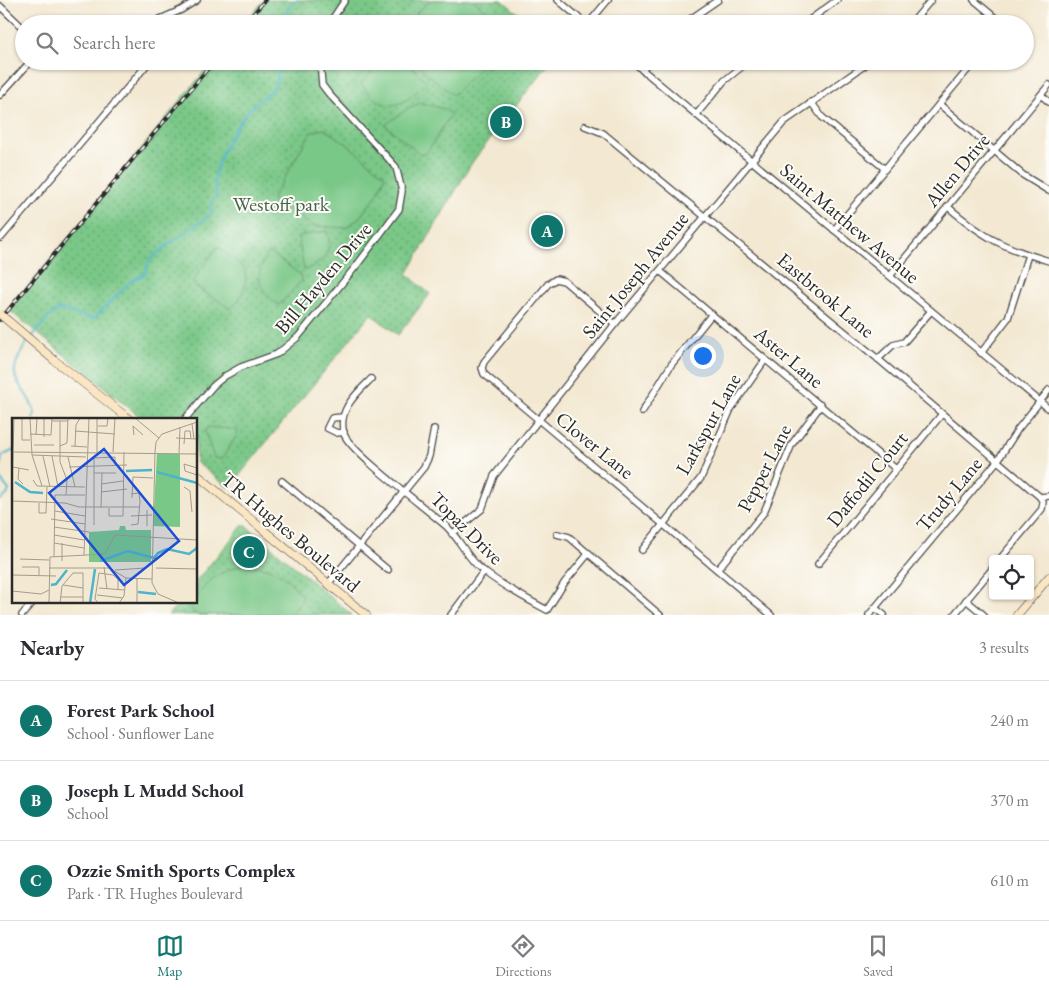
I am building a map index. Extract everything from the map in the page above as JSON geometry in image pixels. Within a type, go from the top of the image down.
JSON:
[{"type":"main road","points":[[0,314],[54,360],[128,418]]},
{"type":"main road","name":"TR Hughes Boulevard","points":[[198,476],[366,615]]},
{"type":"main road","points":[[1017,615],[1049,577]]},
{"type":"street","points":[[172,15],[197,0]]},
{"type":"street","points":[[335,15],[345,0]]},
{"type":"street","points":[[558,0],[576,15]]},
{"type":"street","points":[[595,15],[608,0]]},
{"type":"street","points":[[696,15],[718,0]]},
{"type":"street","points":[[816,15],[837,0]]},
{"type":"street","points":[[918,15],[930,0]]},
{"type":"street","points":[[974,0],[992,15]]},
{"type":"street","points":[[0,6],[15,20]]},
{"type":"street","points":[[0,95],[23,70]]},
{"type":"street","points":[[1,238],[142,70]]},
{"type":"street","name":"Bill Hayden Drive","points":[[186,418],[213,386],[225,376],[277,354],[303,331],[394,218],[399,209],[402,191],[396,167],[322,85],[321,70]]},
{"type":"street","name":"Saint Matthew Avenue","points":[[642,70],[1049,409]]},
{"type":"street","points":[[696,115],[724,82],[738,70]]},
{"type":"street","name":"Saint Joseph Avenue","points":[[452,534],[482,509],[494,476],[615,324],[784,122],[858,70]]},
{"type":"street","points":[[834,230],[967,70]]},
{"type":"street","name":"Allen Drive","points":[[890,276],[1049,85]]},
{"type":"street","points":[[1041,95],[1049,102]]},
{"type":"street","points":[[811,102],[822,117],[885,169]]},
{"type":"street","points":[[939,104],[1023,175],[1049,190]]},
{"type":"street","name":"Eastbrook Lane","points":[[585,126],[603,133],[705,216],[998,460],[1042,502]]},
{"type":"street","points":[[948,207],[977,231],[993,241],[1049,261]]},
{"type":"street","points":[[981,353],[1008,318],[1028,255]]},
{"type":"street","name":"Aster Lane","points":[[660,271],[896,469]]},
{"type":"street","name":"Clover Lane","points":[[615,324],[564,281],[556,278],[548,284],[484,362],[482,368],[488,378],[664,523],[771,615]]},
{"type":"street","points":[[878,359],[893,345],[904,342],[931,312]]},
{"type":"street","points":[[642,412],[671,365],[712,314]]},
{"type":"street","name":"Larkspur Lane","points":[[642,550],[701,478],[731,409],[765,360]]},
{"type":"street","name":"Topaz Drive","points":[[371,380],[348,404],[343,417],[332,418],[328,428],[337,433],[344,432],[351,446],[404,490],[452,534],[470,559],[484,571],[546,612],[565,582],[589,553]]},
{"type":"street","name":"Trudy Lane","points":[[870,615],[998,460],[1018,429],[1049,390]]},
{"type":"street","name":"Pepper Lane","points":[[718,569],[764,512],[792,444],[820,405]]},
{"type":"street","name":"Daffodil Court","points":[[818,564],[942,414]]},
{"type":"street","points":[[343,417],[344,432]]},
{"type":"street","points":[[328,584],[426,462],[434,429]]},
{"type":"street","points":[[282,481],[358,547],[388,570]]},
{"type":"street","points":[[1003,555],[1042,502],[1049,496]]},
{"type":"street","points":[[1042,502],[1049,509]]},
{"type":"street","points":[[557,534],[569,537],[660,615]]},
{"type":"street","points":[[451,615],[484,571]]},
{"type":"street","points":[[954,615],[989,573]]},
{"type":"street","points":[[966,600],[984,615]]},
{"type":"street","points":[[22,615],[33,602]]},
{"type":"street","points":[[875,608],[884,615]]},
{"type":"green space","points":[[264,0],[502,0],[520,15],[252,15]]},
{"type":"green space","points":[[431,0],[473,0],[492,15],[416,15],[417,12]]},
{"type":"green space","name":"Westoff park","points":[[206,70],[544,70],[473,161],[407,274],[430,294],[398,335],[371,314],[229,488],[198,464],[198,418],[142,418],[9,310]]},
{"type":"green space","points":[[374,70],[415,70],[427,82],[410,98],[394,105],[378,101],[361,84]]},
{"type":"green space","points":[[423,70],[478,70],[453,95]]},
{"type":"green space","points":[[421,103],[444,109],[451,114],[426,154],[420,154],[385,125],[410,107]]},
{"type":"green space","points":[[324,129],[347,144],[385,176],[378,193],[359,218],[346,228],[313,226],[272,199],[311,132]]},
{"type":"green space","points":[[327,231],[329,238],[328,251],[317,264],[304,270],[298,236]]},
{"type":"green space","points":[[218,246],[245,269],[243,291],[239,300],[231,309],[195,286],[195,278]]},
{"type":"green space","points":[[269,252],[301,275],[301,281],[279,305],[266,293],[260,281],[261,268]]},
{"type":"green space","points":[[208,427],[237,430],[238,433],[222,459],[214,458],[205,431]]},
{"type":"green space","points":[[244,524],[352,615],[168,615],[179,602],[198,602],[198,579]]},
{"type":"green space","points":[[243,565],[269,569],[287,579],[303,597],[291,615],[197,615],[191,609],[194,602],[198,602],[198,596],[205,586],[217,576]]},
{"type":"waterway","points":[[286,15],[290,6],[297,0]]},
{"type":"waterway","points":[[31,338],[49,317],[60,309],[93,319],[131,281],[145,274],[149,261],[161,250],[211,214],[212,203],[217,194],[215,184],[216,173],[224,148],[245,115],[276,85],[277,75],[280,70]]},
{"type":"waterway","points":[[28,341],[20,355],[15,373],[16,380],[30,401],[35,413],[33,418]]},
{"type":"waterway","points":[[0,467],[2,456],[12,451]]},
{"type":"waterway","points":[[0,479],[9,490],[7,495],[0,500]]},
{"type":"railway","points":[[252,15],[265,0]]},
{"type":"railway","points":[[0,320],[207,70]]},
{"type":"place","name":"Joseph L Mudd School","points":[[506,122]]},
{"type":"place","name":"Forest Park School","points":[[547,231]]},
{"type":"place","name":"Ozzie Smith Sports Complex","points":[[249,552]]}]
